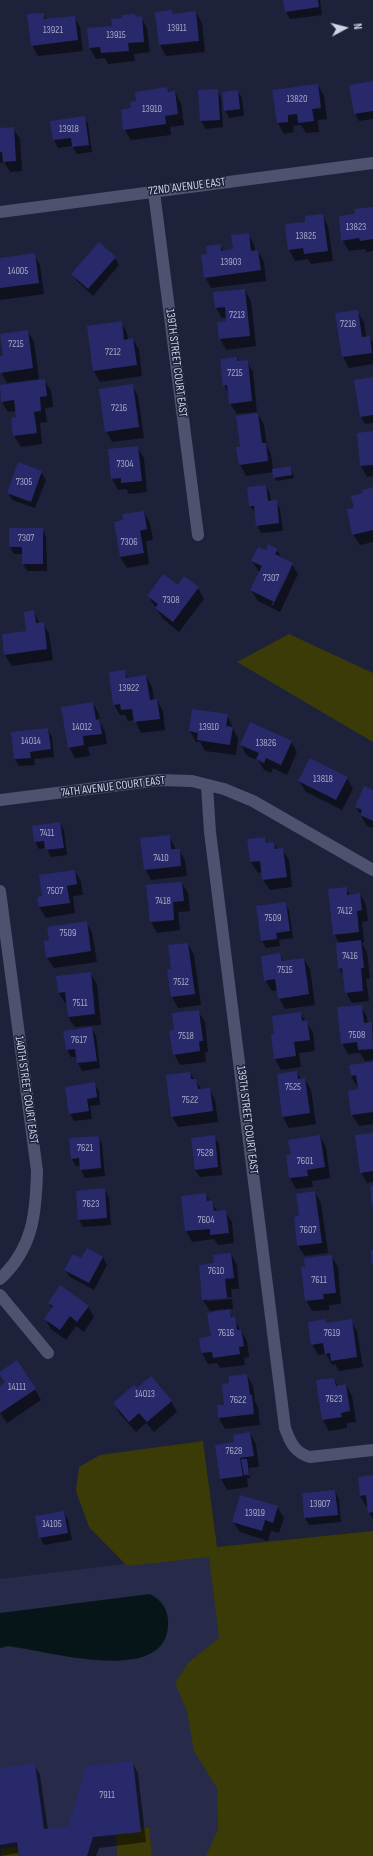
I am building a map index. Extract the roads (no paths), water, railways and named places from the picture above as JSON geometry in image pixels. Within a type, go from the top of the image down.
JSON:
[{"type":"street","name":"72ND AVENUE EAST","points":[[0,212],[373,163]]},
{"type":"street","name":"139TH STREET COURT EAST","points":[[154,192],[198,535]]},
{"type":"street","name":"74TH AVENUE COURT EAST","points":[[0,800],[160,780],[186,781],[224,789],[253,801],[373,870]]},
{"type":"street","name":"139TH STREET COURT EAST","points":[[207,786],[210,832],[285,1428],[297,1451],[310,1458],[373,1450]]},
{"type":"street","name":"140TH STREET COURT EAST","points":[[0,891],[37,1171],[36,1207],[32,1227],[15,1263],[0,1279]]},
{"type":"street","points":[[0,1295],[48,1353]]}]
